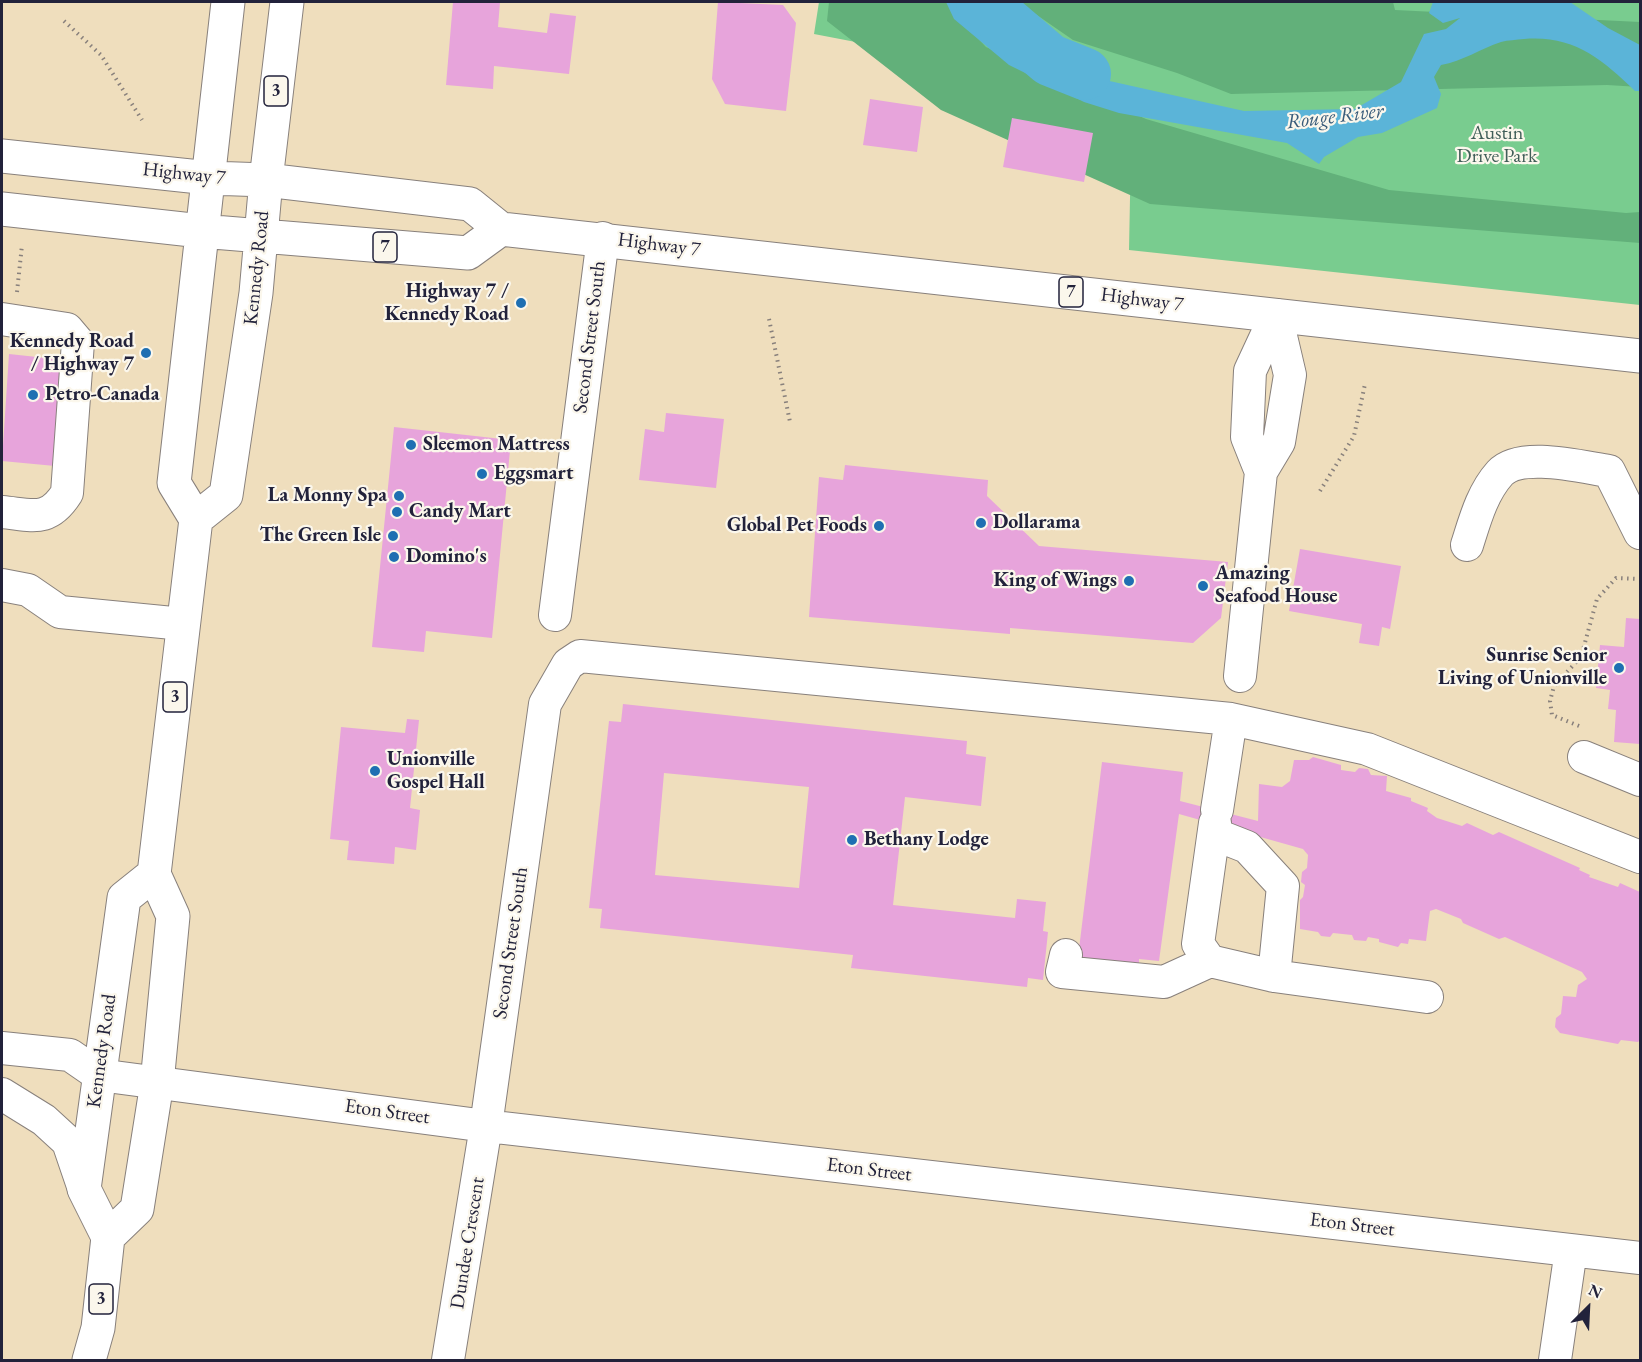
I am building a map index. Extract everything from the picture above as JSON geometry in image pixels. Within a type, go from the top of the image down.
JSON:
[{"type":"main road","points":[[196,519],[174,483],[228,2]]},
{"type":"main road","name":"Kennedy Road","points":[[196,519],[226,495],[256,294],[266,180],[287,2]]},
{"type":"main road","name":"Highway 7","points":[[2,156],[209,178],[266,180],[470,204],[501,229],[603,238],[1641,356]]},
{"type":"main road","name":"7","points":[[2,209],[201,231],[468,254],[501,229]]},
{"type":"main road","name":"3","points":[[154,874],[196,519]]},
{"type":"main road","points":[[84,1189],[108,1237],[137,1209],[157,1083],[173,916],[154,874]]},
{"type":"main road","name":"Kennedy Road","points":[[84,1189],[124,898],[154,874]]},
{"type":"main road","name":"3","points":[[89,1360],[98,1328],[108,1237]]},
{"type":"street","name":"Second Street South","points":[[555,615],[603,238]]},
{"type":"street","points":[[1240,676],[1261,472],[1247,436],[1250,371],[1276,315]]},
{"type":"street","points":[[2,512],[44,516],[58,507],[67,493],[78,342],[67,329],[7,320]]},
{"type":"street","points":[[1467,545],[1482,498],[1501,471],[1536,460],[1609,471],[1641,534]]},
{"type":"street","points":[[2,609],[15,587],[60,612],[183,624]]},
{"type":"street","name":"Second Street South","points":[[486,1126],[545,704],[568,664],[580,656],[1231,719],[1367,749],[1641,857]]},
{"type":"street","points":[[1210,961],[1198,944],[1231,719]]},
{"type":"street","points":[[1587,744],[1641,780]]},
{"type":"street","points":[[1215,822],[1247,847],[1283,886],[1274,976]]},
{"type":"street","points":[[1066,955],[1062,972],[1164,982],[1210,961],[1274,976],[1427,997]]},
{"type":"street","points":[[2,1048],[70,1055],[99,1075]]},
{"type":"street","name":"Eton Street","points":[[99,1075],[486,1126],[1641,1258]]},
{"type":"street","points":[[2,1095],[44,1120],[68,1142],[84,1189]]},
{"type":"street","name":"Dundee Crescent","points":[[448,1360],[486,1126]]},
{"type":"street","points":[[1555,1360],[1571,1250]]},
{"type":"path","points":[[64,21],[101,56],[142,120]]},
{"type":"path","points":[[7,320],[22,245]]},
{"type":"path","points":[[770,319],[790,422]]},
{"type":"path","points":[[1320,490],[1354,436],[1365,384]]},
{"type":"path","points":[[1587,744],[1551,715],[1550,700],[1554,686],[1581,657],[1597,599],[1616,578],[1641,579]]},
{"type":"green space","name":"Austin Drive Park","points":[[819,2],[1640,2],[1640,305],[1129,250],[1132,95],[814,34]]},
{"type":"green space","points":[[829,2],[950,2],[968,28],[986,47],[1146,119],[1389,190],[1626,213],[1640,212],[1640,243],[1150,204],[941,110],[827,21]]},
{"type":"green space","points":[[1018,2],[1393,2],[1395,10],[1640,22],[1640,87],[1607,85],[1231,94],[1177,73],[1073,40]]},
{"type":"water","points":[[946,2],[985,2],[1019,35],[1105,80],[1244,111],[1355,109],[1401,82],[1424,34],[1446,29],[1460,18],[1443,23],[1429,13],[1433,2],[1570,2],[1608,28],[1640,45],[1640,91],[1635,91],[1598,59],[1572,45],[1541,39],[1504,41],[1457,61],[1441,65],[1434,77],[1441,94],[1437,108],[1382,133],[1358,137],[1324,157],[1319,164],[1287,143],[1119,113],[1084,102],[1009,65],[954,19]]},
{"type":"building","points":[[453,2],[500,2],[498,27],[547,33],[550,13],[576,16],[569,74],[494,66],[493,89],[446,85]]},
{"type":"building","points":[[718,2],[783,5],[796,23],[786,111],[725,104],[712,79]]},
{"type":"building","points":[[870,99],[923,107],[917,152],[863,145]]},
{"type":"building","points":[[1012,118],[1093,133],[1084,182],[1003,167]]},
{"type":"building","name":"Petro-Canada","points":[[9,354],[65,360],[55,466],[2,461]]},
{"type":"building","points":[[666,413],[724,419],[716,488],[639,480],[645,429],[664,432]]},
{"type":"building","points":[[394,427],[511,440],[492,638],[426,631],[424,652],[372,647]]},
{"type":"building","points":[[845,465],[988,480],[987,496],[1039,546],[1228,562],[1221,618],[1193,643],[1010,628],[1010,634],[809,617],[819,477],[843,480]]},
{"type":"building","points":[[1300,549],[1401,566],[1390,629],[1382,627],[1379,646],[1359,643],[1362,624],[1289,611]]},
{"type":"building","name":"Sunrise Senior Living of Unionville","points":[[1626,618],[1640,619],[1640,744],[1614,742],[1616,710],[1608,709],[1610,690],[1596,688],[1600,645],[1624,647]]},
{"type":"building","name":"Bethany Lodge","points":[[623,704],[967,741],[966,754],[986,757],[981,806],[905,797],[893,905],[1015,918],[1017,899],[1046,902],[1043,931],[1048,932],[1043,980],[1028,978],[1027,987],[851,968],[853,955],[600,928],[602,909],[589,908],[609,721],[621,722]],"holes":[[[664,773],[809,787],[799,888],[655,875]]]},
{"type":"building","name":"Unionville Gospel Hall","points":[[407,719],[419,720],[410,808],[420,810],[416,850],[395,847],[394,864],[347,860],[349,841],[330,839],[341,727],[405,733]]},
{"type":"building","points":[[1313,757],[1341,765],[1341,770],[1355,772],[1359,768],[1368,769],[1371,775],[1387,776],[1386,791],[1411,798],[1411,801],[1428,808],[1427,811],[1437,818],[1462,826],[1467,823],[1493,835],[1499,832],[1580,868],[1579,870],[1590,875],[1589,877],[1618,887],[1620,883],[1640,892],[1640,1040],[1638,1042],[1621,1040],[1618,1044],[1560,1033],[1555,1027],[1556,1018],[1561,1014],[1563,996],[1576,997],[1578,985],[1587,979],[1582,972],[1505,937],[1499,939],[1436,909],[1430,911],[1426,941],[1409,939],[1408,944],[1401,943],[1398,947],[1379,942],[1379,939],[1368,937],[1366,941],[1354,940],[1352,935],[1333,933],[1330,937],[1321,936],[1318,932],[1300,929],[1300,900],[1303,897],[1305,885],[1301,882],[1302,872],[1307,868],[1308,855],[1303,849],[1179,814],[1159,961],[1139,959],[1139,965],[1078,957],[1102,762],[1183,772],[1180,801],[1258,821],[1259,784],[1282,787],[1290,781],[1294,760],[1309,760]]},
{"type":"waterway","name":"Rouge River","points":[[982,2],[1050,60],[1085,74]]},
{"type":"place","name":"Highway 7 / Kennedy Road","points":[[521,303]]},
{"type":"place","name":"Kennedy Road / Highway 7","points":[[146,353]]},
{"type":"place","name":"Petro-Canada","points":[[33,395]]},
{"type":"place","name":"Sleemon Mattress","points":[[411,445]]},
{"type":"place","name":"Eggsmart","points":[[482,474]]},
{"type":"place","name":"La Monny Spa","points":[[399,496]]},
{"type":"place","name":"Candy Mart","points":[[397,512]]},
{"type":"place","name":"Dollarama","points":[[981,523]]},
{"type":"place","name":"Global Pet Foods","points":[[879,526]]},
{"type":"place","name":"The Green Isle","points":[[393,536]]},
{"type":"place","name":"Domino's","points":[[394,557]]},
{"type":"place","name":"King of Wings","points":[[1129,581]]},
{"type":"place","name":"Amazing Seafood House","points":[[1203,586]]},
{"type":"place","name":"Sunrise Senior Living of Unionville","points":[[1619,668]]},
{"type":"place","name":"Unionville Gospel Hall","points":[[375,771]]},
{"type":"place","name":"Bethany Lodge","points":[[852,840]]}]
